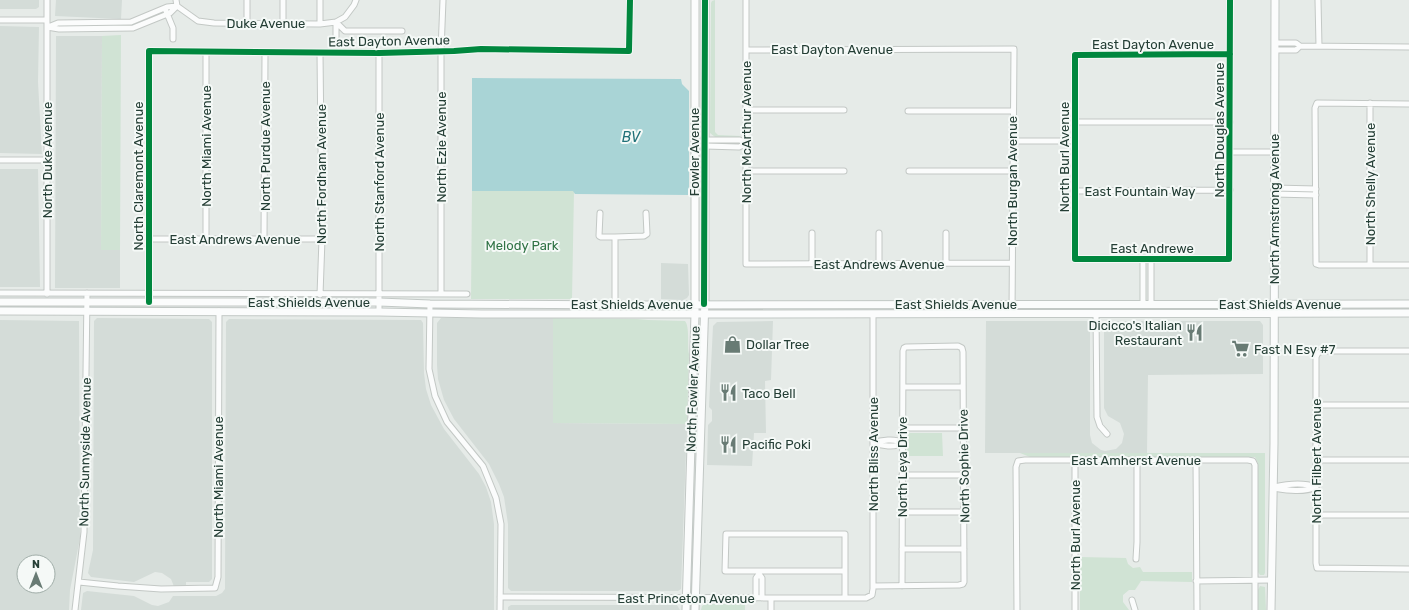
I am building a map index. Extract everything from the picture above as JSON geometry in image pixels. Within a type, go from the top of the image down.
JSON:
[{"type":"main road","name":"North Fowler Avenue","points":[[686,610],[695,314],[695,0]]},
{"type":"main road","name":"Fowler Avenue","points":[[704,304],[705,0]]},
{"type":"main road","name":"North Armstrong Avenue","points":[[1271,610],[1275,0]]},
{"type":"main road","points":[[696,97],[699,102],[701,145],[705,143]]},
{"type":"main road","name":"East Shields Avenue","points":[[0,302],[87,303],[379,298],[430,304],[1409,304]]},
{"type":"main road","points":[[501,314],[518,310],[562,309],[564,304]]},
{"type":"main road","name":"North Fowler Avenue","points":[[694,610],[704,304]]},
{"type":"main road","points":[[802,313],[811,309],[850,309],[871,305]]},
{"type":"main road","points":[[873,314],[875,309],[916,309],[938,305]]},
{"type":"main road","name":"East Shields Avenue","points":[[0,311],[429,312],[501,314],[1409,313]]},
{"type":"main road","points":[[691,452],[694,476],[693,513],[694,519],[697,521]]},
{"type":"street","name":"North Duke Avenue","points":[[47,0],[47,294]]},
{"type":"street","points":[[176,0],[177,6]]},
{"type":"street","points":[[247,0],[247,24]]},
{"type":"street","points":[[283,0],[283,23]]},
{"type":"street","points":[[320,0],[320,24]]},
{"type":"street","points":[[336,22],[345,17],[356,0]]},
{"type":"street","name":"North Ezie Avenue","points":[[441,294],[441,51],[443,0]]},
{"type":"street","name":"East Dayton Avenue","points":[[149,51],[379,53],[481,49],[630,51],[630,0]]},
{"type":"street","name":"North McArthur Avenue","points":[[746,0],[746,264]]},
{"type":"street","name":"North Douglas Avenue","points":[[1229,259],[1230,0]]},
{"type":"street","points":[[1318,0],[1319,46]]},
{"type":"street","points":[[47,27],[58,23],[132,22],[165,8],[177,6]]},
{"type":"street","points":[[47,27],[59,29],[133,28],[168,14],[177,6]]},
{"type":"street","name":"Duke Avenue","points":[[177,6],[198,22],[247,24],[320,24],[336,22]]},
{"type":"street","points":[[165,8],[172,28],[172,39]]},
{"type":"street","points":[[0,20],[47,20]]},
{"type":"street","points":[[336,22],[345,31],[402,31]]},
{"type":"street","points":[[336,22],[336,39]]},
{"type":"street","points":[[1275,46],[1296,50],[1300,46],[1409,47]]},
{"type":"street","name":"East Dayton Avenue","points":[[746,50],[1014,49]]},
{"type":"street","name":"North Burgan Avenue","points":[[1012,313],[1012,141],[1014,49]]},
{"type":"street","name":"North Claremont Avenue","points":[[149,51],[149,302]]},
{"type":"street","name":"North Miami Avenue","points":[[206,52],[206,239]]},
{"type":"street","name":"North Purdue Avenue","points":[[264,239],[265,52]]},
{"type":"street","name":"North Fordham Avenue","points":[[320,52],[322,239],[320,295]]},
{"type":"street","name":"North Stanford Avenue","points":[[379,53],[379,312]]},
{"type":"street","name":"East Dayton Avenue","points":[[1075,55],[1230,54]]},
{"type":"street","name":"North Burl Avenue","points":[[1075,55],[1075,259]]},
{"type":"street","points":[[1409,104],[1317,103],[1315,108],[1316,264],[1409,265]]},
{"type":"street","name":"North Shelly Avenue","points":[[1370,103],[1370,265]]},
{"type":"street","points":[[746,110],[844,110]]},
{"type":"street","points":[[908,111],[1013,111]]},
{"type":"street","points":[[1075,122],[1230,122]]},
{"type":"street","points":[[1012,141],[1075,141]]},
{"type":"street","points":[[705,143],[739,147],[746,144]]},
{"type":"street","points":[[1230,152],[1274,152]]},
{"type":"street","points":[[0,160],[47,160]]},
{"type":"street","points":[[746,171],[844,171]]},
{"type":"street","points":[[909,171],[1013,171]]},
{"type":"street","points":[[1274,191],[1316,189]]},
{"type":"street","name":"East Fountain Way","points":[[1075,191],[1230,190]]},
{"type":"street","points":[[1274,191],[1316,195]]},
{"type":"street","points":[[600,213],[599,236],[601,237],[644,236],[646,234],[646,213]]},
{"type":"street","points":[[812,233],[812,264]]},
{"type":"street","points":[[879,233],[879,264]]},
{"type":"street","points":[[946,233],[946,263]]},
{"type":"street","points":[[615,237],[615,305]]},
{"type":"street","name":"East Andrews Avenue","points":[[149,239],[322,239]]},
{"type":"street","name":"East Andrewe","points":[[1075,259],[1229,259]]},
{"type":"street","points":[[1143,259],[1147,304]]},
{"type":"street","points":[[1147,304],[1151,259]]},
{"type":"street","name":"East Andrews Avenue","points":[[746,264],[1012,263]]},
{"type":"street","name":"East Shields Avenue","points":[[0,293],[320,295],[379,298],[467,294]]},
{"type":"street","name":"North Sunnyside Avenue","points":[[75,610],[84,532],[88,311],[87,293]]},
{"type":"street","points":[[430,304],[429,369],[435,396],[447,422],[483,466],[496,498],[501,524],[500,610]]},
{"type":"street","name":"North Miami Avenue","points":[[79,582],[161,589],[215,588],[218,577],[219,311]]},
{"type":"street","points":[[1096,313],[1097,418],[1100,426],[1107,434]]},
{"type":"street","name":"North Bliss Avenue","points":[[872,595],[873,314]]},
{"type":"street","name":"North Sophie Drive","points":[[902,586],[960,585],[963,583],[965,512],[962,348],[958,346],[904,348]]},
{"type":"street","name":"North Leya Drive","points":[[902,586],[904,348]]},
{"type":"street","name":"North Filbert Avenue","points":[[1409,351],[1322,351],[1318,353],[1316,357],[1317,568],[1409,569]]},
{"type":"street","points":[[903,387],[963,387]]},
{"type":"street","points":[[1316,405],[1409,405]]},
{"type":"street","points":[[903,428],[963,428]]},
{"type":"street","points":[[873,443],[879,440],[887,443],[899,440],[903,443]]},
{"type":"street","name":"East Amherst Avenue","points":[[1017,610],[1016,467],[1018,461],[1025,460],[1253,461],[1255,465],[1255,580]]},
{"type":"street","name":"North Burl Avenue","points":[[1075,460],[1075,610]]},
{"type":"street","points":[[1136,559],[1137,460]]},
{"type":"street","points":[[1196,460],[1197,610]]},
{"type":"street","points":[[1316,460],[1409,460]]},
{"type":"street","points":[[902,475],[965,475]]},
{"type":"street","points":[[1273,488],[1285,490],[1310,490],[1316,487]]},
{"type":"street","points":[[902,512],[965,512]]},
{"type":"street","points":[[1316,515],[1409,515]]},
{"type":"street","points":[[845,571],[759,573],[725,571],[726,534],[845,534],[845,571],[845,598]]},
{"type":"street","points":[[902,549],[964,549]]},
{"type":"street","points":[[759,573],[762,578],[759,582],[759,598]]},
{"type":"street","points":[[1196,580],[1271,580]]},
{"type":"street","points":[[1255,580],[1255,610]]},
{"type":"street","points":[[873,586],[902,586]]},
{"type":"street","name":"East Princeton Avenue","points":[[500,597],[866,598],[872,595]]},
{"type":"street","points":[[771,598],[771,610]]},
{"type":"street","points":[[1132,600],[1135,610]]},
{"type":"shaded area","points":[[0,0],[39,0],[39,7],[36,9],[0,9]]},
{"type":"shaded area","points":[[56,0],[122,0],[121,19],[55,16]]},
{"type":"shaded area","points":[[0,26],[39,27],[38,82],[42,154],[0,153]]},
{"type":"shaded area","points":[[56,36],[102,36],[101,250],[120,250],[120,288],[55,288]]},
{"type":"shaded area","points":[[0,169],[38,169],[40,287],[0,287]]},
{"type":"shaded area","points":[[661,263],[688,264],[689,295],[687,298],[683,300],[661,299]]},
{"type":"shaded area","points":[[97,318],[209,319],[212,322],[212,579],[209,582],[186,582],[186,589],[175,589],[171,579],[162,573],[155,572],[134,582],[91,577],[88,573],[93,550],[94,321]]},
{"type":"shaded area","points":[[441,318],[553,318],[553,423],[687,424],[681,589],[678,591],[511,591],[508,588],[508,524],[504,497],[489,464],[454,419],[444,400],[438,379],[437,365],[437,323]]},
{"type":"shaded area","points":[[229,319],[421,320],[423,323],[424,373],[426,389],[431,405],[444,429],[479,474],[486,487],[491,502],[494,524],[494,610],[81,610],[83,593],[87,591],[134,596],[152,605],[158,606],[169,602],[173,596],[216,596],[222,593],[225,589],[226,322]]},
{"type":"shaded area","points":[[0,320],[79,321],[80,538],[70,590],[69,610],[0,610]]},
{"type":"shaded area","points":[[773,321],[771,380],[765,381],[766,433],[754,433],[752,466],[707,465],[708,425],[712,421],[712,410],[709,407],[713,326],[717,322]]},
{"type":"shaded area","points":[[986,321],[1087,321],[1090,324],[1090,435],[1092,443],[1101,450],[1105,451],[1116,449],[1122,443],[1124,434],[1120,423],[1108,416],[1104,408],[1104,324],[1107,321],[1260,321],[1263,325],[1263,374],[1148,375],[1147,453],[985,453]]},
{"type":"shaded area","points":[[511,605],[677,605],[680,610],[508,610],[508,607]]},
{"type":"green space","points":[[715,0],[715,132],[718,135],[741,136],[739,137],[715,137],[710,133],[711,3]]},
{"type":"green space","points":[[121,35],[120,250],[101,250],[102,36]]},
{"type":"green space","name":"Melody Park","points":[[472,191],[574,191],[572,299],[471,299]]},
{"type":"green space","points":[[553,318],[685,321],[687,324],[689,354],[687,424],[553,423]]},
{"type":"green space","points":[[942,433],[943,456],[907,456],[907,434]]},
{"type":"green space","points":[[1020,453],[1265,453],[1265,573],[1264,575],[1260,575],[1258,572],[1258,463],[1255,457],[1030,457]]},
{"type":"green space","points":[[1080,557],[1126,558],[1128,564],[1133,568],[1140,567],[1143,572],[1192,572],[1192,582],[1141,581],[1135,590],[1129,590],[1123,595],[1123,602],[1129,610],[1080,610]]},
{"type":"green space","points":[[1260,586],[1265,587],[1266,610],[1258,610],[1258,590]]},
{"type":"green space","points":[[705,604],[745,604],[745,610],[701,610],[702,606]]},
{"type":"water","name":"BV","points":[[472,78],[681,79],[682,84],[689,91],[689,195],[575,194],[573,191],[472,191]]},
{"type":"cycle path","points":[[149,302],[149,51],[379,53],[481,49],[629,51],[630,0]]},
{"type":"cycle path","points":[[704,304],[705,0]]},
{"type":"cycle path","points":[[1230,0],[1229,259],[1075,259],[1075,55],[1230,54]]},
{"type":"place","name":"Dicicco's Italian Restaurant","points":[[1195,332]]},
{"type":"place","name":"Dollar Tree","points":[[733,344]]},
{"type":"place","name":"Fast N Esy #7","points":[[1241,349]]},
{"type":"place","name":"Taco Bell","points":[[729,393]]},
{"type":"place","name":"Pacific Poki","points":[[729,444]]}]
